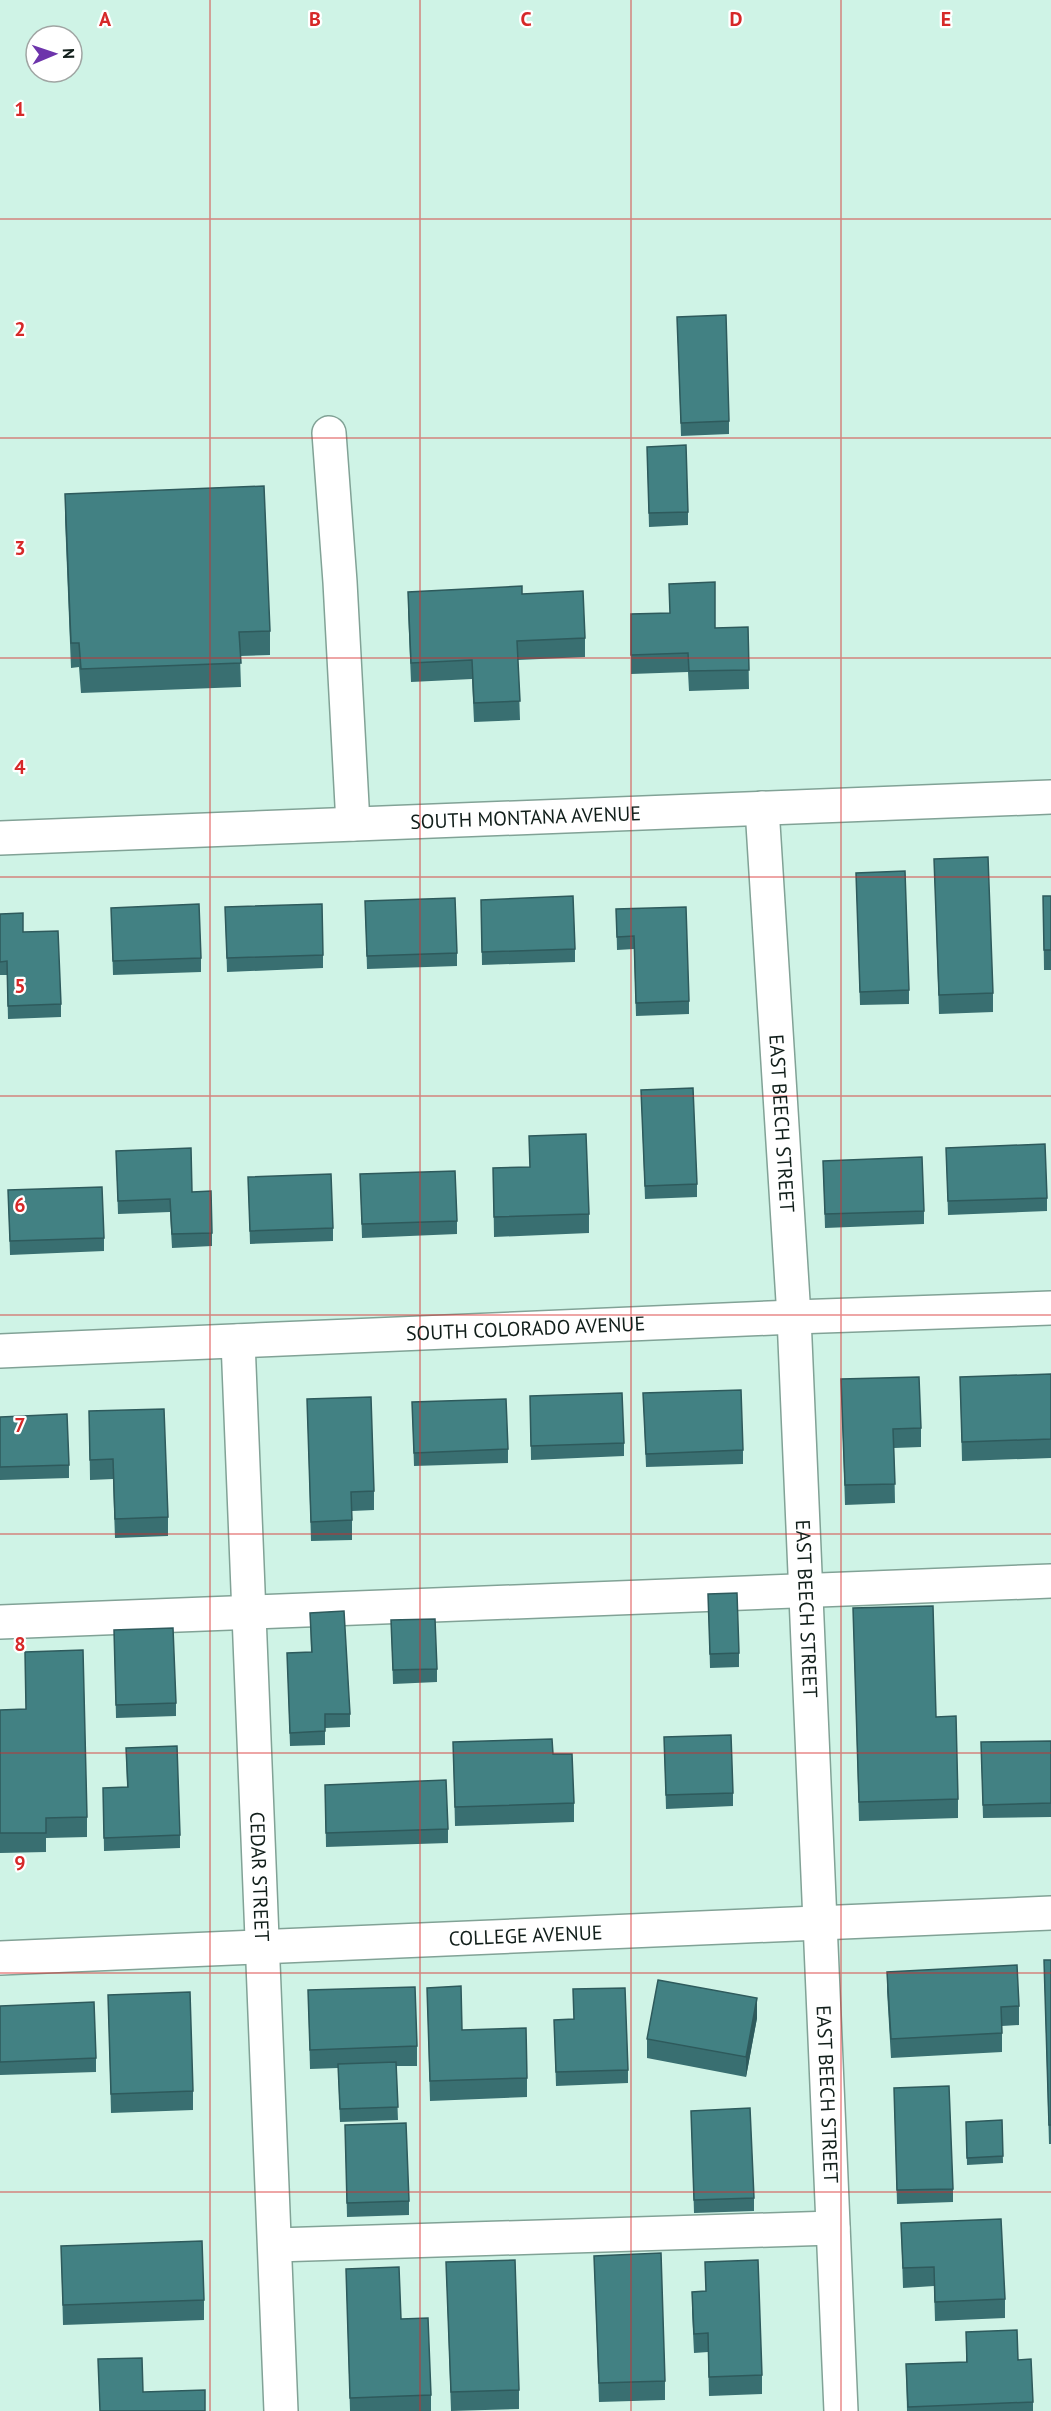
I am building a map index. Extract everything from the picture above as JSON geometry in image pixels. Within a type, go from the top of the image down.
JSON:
[{"type":"street","points":[[328,433],[340,582],[353,824]]},
{"type":"street","name":"SOUTH MONTANA AVENUE","points":[[0,838],[1051,797]]},
{"type":"street","name":"EAST BEECH STREET","points":[[762,808],[794,1317],[841,2411]]},
{"type":"street","name":"SOUTH COLORADO AVENUE","points":[[0,1351],[1051,1308]]},
{"type":"street","name":"CEDAR STREET","points":[[238,1341],[281,2411]]},
{"type":"street","points":[[0,1622],[1051,1581]]},
{"type":"street","name":"COLLEGE AVENUE","points":[[0,1958],[819,1925],[1051,1913]]},
{"type":"street","points":[[275,2245],[833,2228]]},
{"type":"building","points":[[726,315],[729,421],[681,423],[677,317]]},
{"type":"building","points":[[686,445],[688,512],[649,513],[647,447]]},
{"type":"building","points":[[264,486],[270,631],[239,632],[241,663],[81,669],[79,643],[71,643],[65,494]]},
{"type":"building","points":[[715,582],[715,628],[748,627],[749,670],[689,671],[688,653],[631,655],[631,614],[670,613],[669,584]]},
{"type":"building","points":[[522,586],[522,594],[583,591],[585,638],[517,641],[520,701],[474,703],[472,660],[411,663],[408,592]]},
{"type":"building","points":[[988,857],[993,993],[939,995],[934,859]]},
{"type":"building","points":[[905,871],[909,990],[860,992],[856,873]]},
{"type":"building","points":[[573,896],[575,949],[482,952],[481,900]]},
{"type":"building","points":[[1043,896],[1051,896],[1051,950],[1044,950]]},
{"type":"building","points":[[455,898],[457,953],[367,956],[365,901]]},
{"type":"building","points":[[199,904],[201,958],[113,961],[111,908]]},
{"type":"building","points":[[322,904],[323,955],[227,958],[225,907]]},
{"type":"building","points":[[686,907],[689,1001],[636,1003],[634,936],[617,937],[616,909]]},
{"type":"building","points":[[23,913],[23,932],[58,931],[61,1004],[8,1006],[7,961],[0,962],[0,914]]},
{"type":"building","points":[[693,1088],[697,1184],[645,1186],[641,1090]]},
{"type":"building","points":[[586,1134],[589,1214],[494,1217],[493,1168],[530,1167],[529,1136]]},
{"type":"building","points":[[1045,1144],[1047,1198],[948,1201],[946,1148]]},
{"type":"building","points":[[191,1148],[192,1192],[211,1191],[212,1233],[172,1234],[170,1199],[118,1201],[116,1151]]},
{"type":"building","points":[[922,1157],[924,1211],[825,1214],[823,1161]]},
{"type":"building","points":[[455,1171],[457,1221],[362,1224],[360,1174]]},
{"type":"building","points":[[331,1174],[333,1228],[250,1231],[248,1177]]},
{"type":"building","points":[[102,1187],[104,1238],[10,1241],[8,1190]]},
{"type":"building","points":[[1051,1374],[1051,1439],[962,1442],[960,1377]]},
{"type":"building","points":[[919,1377],[921,1428],[893,1429],[895,1484],[845,1485],[841,1379]]},
{"type":"building","points":[[741,1390],[743,1450],[646,1454],[643,1393]]},
{"type":"building","points":[[622,1393],[624,1443],[531,1446],[530,1396]]},
{"type":"building","points":[[371,1397],[374,1491],[351,1492],[352,1520],[311,1522],[307,1399]]},
{"type":"building","points":[[506,1399],[508,1449],[414,1453],[412,1402]]},
{"type":"building","points":[[164,1409],[168,1517],[115,1519],[113,1459],[90,1460],[89,1411]]},
{"type":"building","points":[[67,1414],[69,1465],[0,1467],[0,1417]]},
{"type":"building","points":[[737,1593],[739,1653],[710,1654],[708,1594]]},
{"type":"building","points":[[933,1606],[936,1717],[956,1716],[958,1799],[859,1802],[853,1608]]},
{"type":"building","points":[[344,1611],[350,1714],[325,1714],[325,1731],[290,1733],[287,1653],[312,1652],[310,1613]]},
{"type":"building","points":[[435,1619],[437,1669],[393,1670],[391,1620]]},
{"type":"building","points":[[173,1628],[176,1703],[116,1705],[114,1630]]},
{"type":"building","points":[[83,1650],[87,1817],[46,1818],[46,1833],[0,1833],[0,1710],[26,1709],[25,1652]]},
{"type":"building","points":[[731,1735],[733,1793],[666,1795],[664,1737]]},
{"type":"building","points":[[552,1739],[553,1754],[572,1754],[574,1803],[455,1807],[453,1742]]},
{"type":"building","points":[[1051,1741],[1051,1803],[983,1805],[981,1742]]},
{"type":"building","points":[[177,1746],[180,1835],[104,1838],[103,1788],[128,1787],[126,1748]]},
{"type":"building","points":[[446,1780],[448,1829],[326,1833],[325,1785]]},
{"type":"building","points":[[1044,1960],[1051,1960],[1051,2125],[1049,2125]]},
{"type":"building","points":[[1017,1965],[1019,2006],[1001,2007],[1002,2033],[891,2039],[887,1972]]},
{"type":"building","points":[[658,1980],[757,1998],[746,2057],[647,2039]]},
{"type":"building","points":[[461,1986],[462,2030],[526,2028],[527,2078],[430,2081],[427,1988]]},
{"type":"building","points":[[415,1987],[417,2046],[310,2050],[308,1990]]},
{"type":"building","points":[[625,1988],[628,2070],[556,2072],[554,2020],[574,2019],[573,1989]]},
{"type":"building","points":[[190,1992],[193,2091],[111,2094],[108,1995]]},
{"type":"building","points":[[94,2002],[96,2058],[0,2062],[0,2006]]},
{"type":"building","points":[[396,2062],[398,2107],[340,2109],[338,2064]]},
{"type":"building","points":[[949,2086],[953,2189],[897,2190],[894,2088]]},
{"type":"building","points":[[750,2108],[754,2198],[694,2200],[691,2111]]},
{"type":"building","points":[[1002,2120],[1003,2156],[967,2158],[966,2122]]},
{"type":"building","points":[[406,2123],[409,2201],[347,2203],[345,2125]]},
{"type":"building","points":[[1001,2219],[1005,2299],[935,2302],[934,2267],[903,2268],[901,2223]]},
{"type":"building","points":[[202,2241],[204,2300],[63,2305],[61,2246]]},
{"type":"building","points":[[661,2253],[665,2381],[599,2383],[594,2256]]},
{"type":"building","points":[[515,2260],[519,2390],[451,2392],[446,2262]]},
{"type":"building","points":[[758,2260],[762,2375],[709,2377],[708,2333],[694,2334],[692,2292],[706,2291],[705,2262]]},
{"type":"building","points":[[399,2267],[401,2319],[428,2318],[431,2395],[350,2398],[346,2269]]},
{"type":"building","points":[[1017,2330],[1018,2360],[1031,2359],[1033,2402],[908,2407],[906,2364],[967,2362],[966,2332]]},
{"type":"building","points":[[142,2358],[143,2392],[205,2390],[205,2411],[100,2411],[98,2359]]}]
